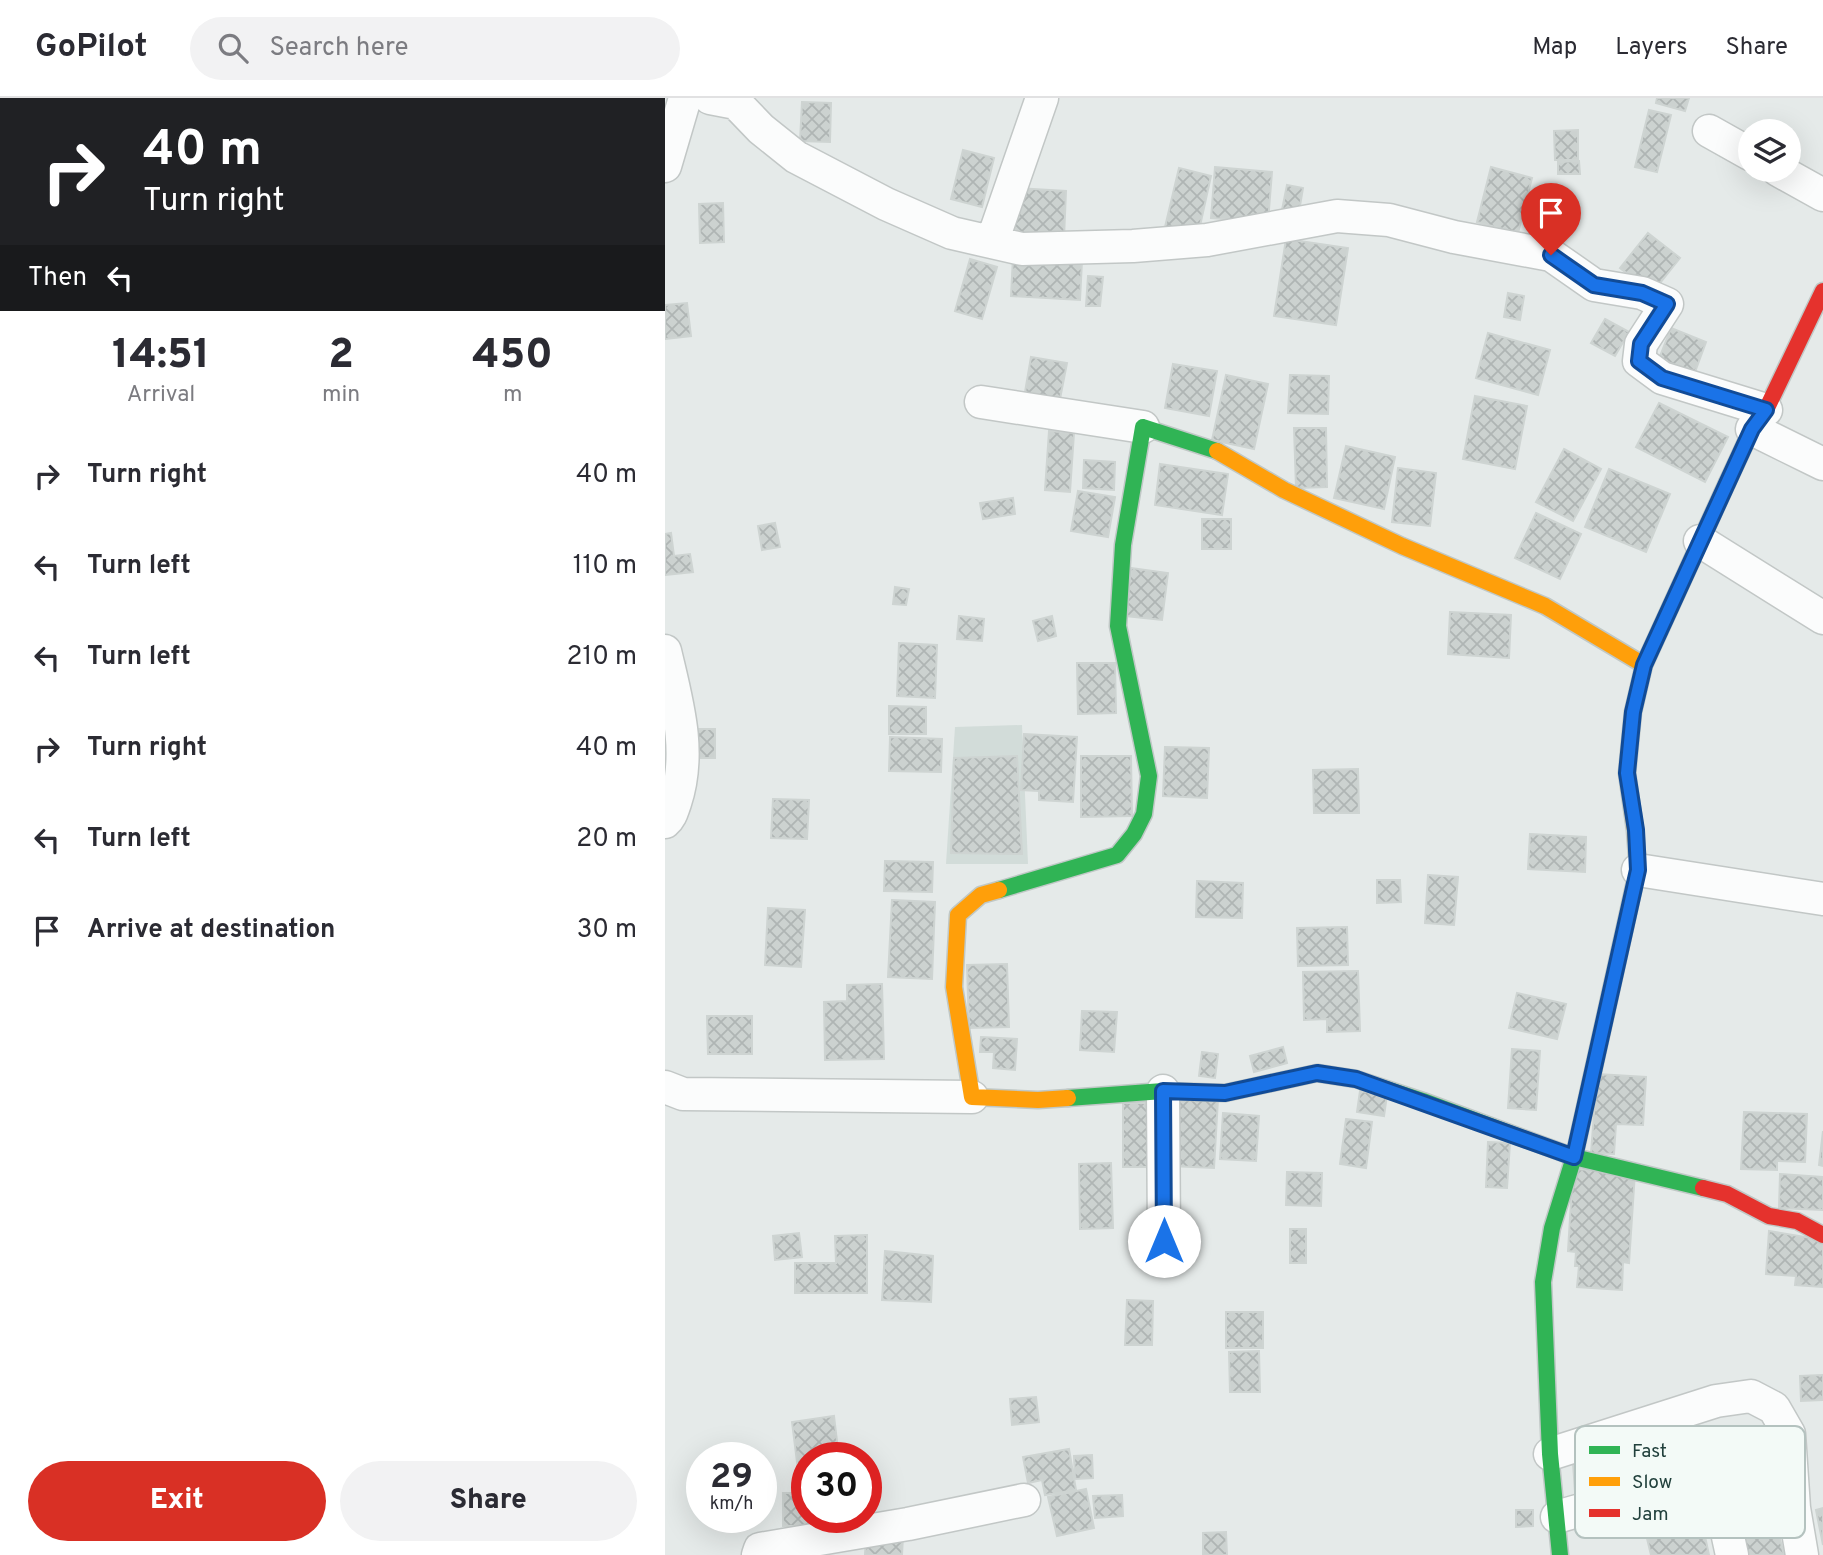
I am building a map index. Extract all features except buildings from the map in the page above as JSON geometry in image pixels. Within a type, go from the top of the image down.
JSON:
[{"type":"street","points":[[665,166],[685,98]]},
{"type":"street","points":[[710,98],[736,103],[761,129],[796,157],[885,204],[952,233],[1022,249],[1133,246],[1207,240],[1337,216],[1389,220],[1454,237],[1551,255],[1594,285],[1642,293],[1667,304],[1641,344],[1639,361],[1662,378],[1759,420],[1823,464]]},
{"type":"street","points":[[992,242],[1042,98]]},
{"type":"street","points":[[1709,131],[1738,147]]},
{"type":"street","points":[[1800,182],[1823,195]]},
{"type":"street","points":[[1560,1555],[1550,1454],[1543,1282],[1552,1228],[1574,1157],[1638,870],[1636,830],[1627,773],[1633,712],[1644,665],[1700,541],[1822,296]]},
{"type":"street","points":[[981,402],[1143,427],[1215,450],[1308,501],[1402,546],[1545,606],[1644,665]]},
{"type":"street","points":[[972,1097],[954,987],[958,915],[981,895],[1117,855],[1134,834],[1144,814],[1149,776],[1118,626],[1123,545],[1143,427]]},
{"type":"street","points":[[1700,541],[1823,618]]},
{"type":"street","points":[[665,651],[682,725],[681,784],[670,818],[665,822]]},
{"type":"street","points":[[1638,870],[1823,899]]},
{"type":"street","points":[[665,1087],[683,1094],[1038,1100],[1163,1091],[1225,1093],[1317,1073],[1356,1079],[1574,1157],[1727,1194],[1769,1216],[1797,1221],[1823,1235]]},
{"type":"street","points":[[1163,1091],[1164,1241]]},
{"type":"street","points":[[1639,1426],[1716,1402],[1751,1396],[1774,1408],[1784,1426]]},
{"type":"street","points":[[1550,1454],[1575,1446]]},
{"type":"street","points":[[758,1555],[760,1549],[908,1524],[1024,1500]]},
{"type":"street","points":[[1557,1517],[1575,1512]]},
{"type":"shaded area","points":[[1022,725],[1028,864],[946,864],[955,727]]},
{"type":"traffic: fast","points":[[999,890],[1117,855],[1134,834],[1144,814],[1149,776],[1118,626],[1123,545],[1143,427],[1217,451]]},
{"type":"traffic: fast","points":[[1560,1555],[1550,1454],[1543,1282],[1552,1228],[1574,1157],[1635,882]]},
{"type":"traffic: fast","points":[[1068,1098],[1163,1091],[1225,1093],[1317,1073],[1356,1079],[1574,1157],[1703,1188]]},
{"type":"traffic: slow","points":[[1217,451],[1284,490],[1402,546],[1545,606],[1644,665]]},
{"type":"traffic: slow","points":[[1635,882],[1638,870],[1627,773],[1633,712],[1644,665],[1727,483]]},
{"type":"traffic: slow","points":[[999,890],[981,895],[958,915],[954,987],[972,1097],[1038,1100],[1068,1098]]},
{"type":"traffic: jam","points":[[1727,483],[1752,429],[1766,410],[1823,291]]},
{"type":"traffic: jam","points":[[1703,1188],[1727,1194],[1769,1216],[1797,1221],[1823,1235]]},
{"type":"route","points":[[1164,1241],[1163,1091],[1225,1093],[1317,1073],[1356,1079],[1574,1157],[1638,870],[1636,830],[1627,773],[1633,712],[1644,665],[1752,429],[1766,410],[1662,378],[1639,361],[1641,344],[1667,304],[1642,293],[1594,285],[1551,255]]}]
